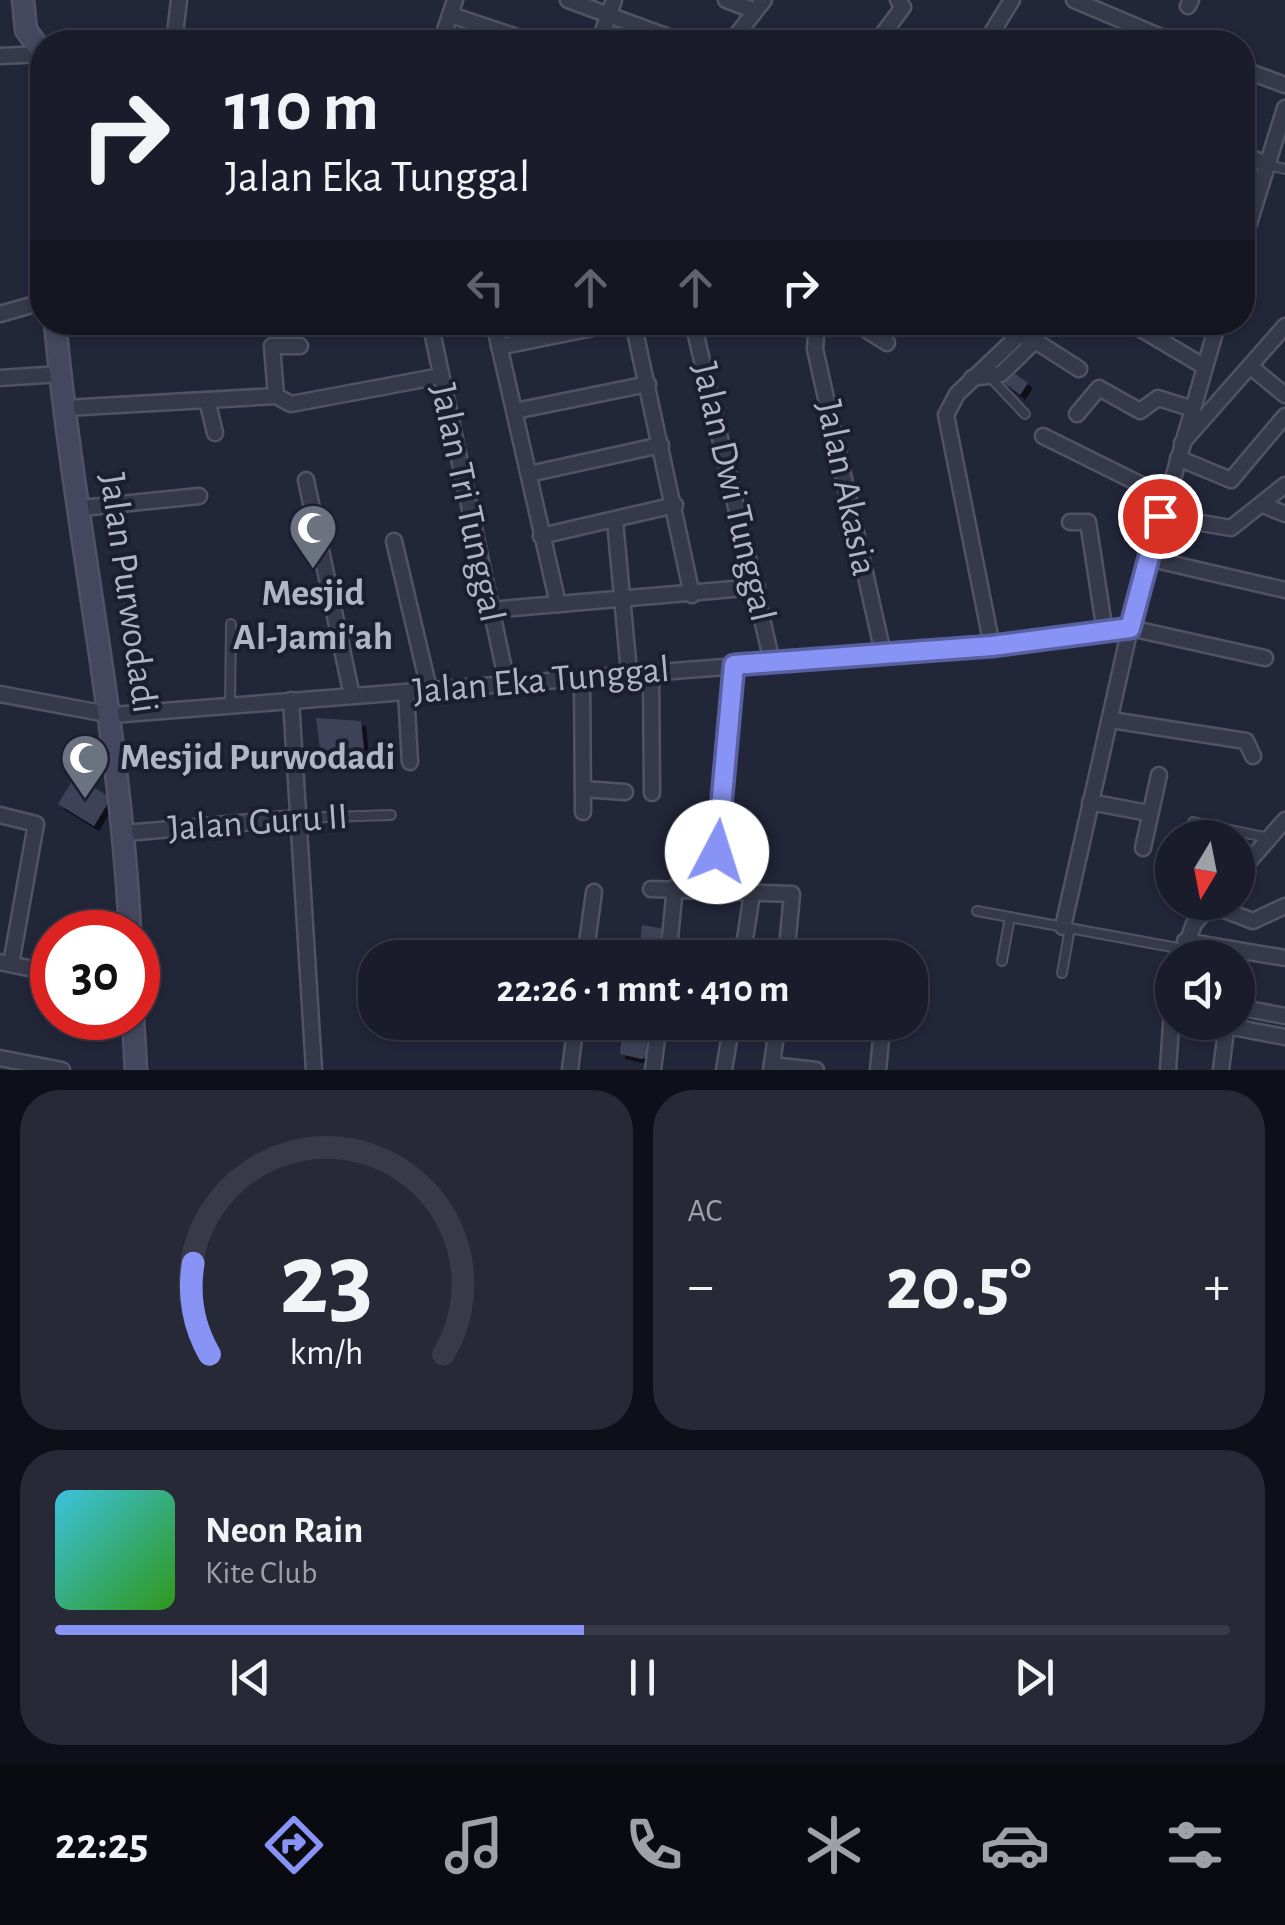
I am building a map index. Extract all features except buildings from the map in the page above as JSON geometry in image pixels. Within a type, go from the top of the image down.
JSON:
[{"type":"street","points":[[23,0],[30,36]]},
{"type":"street","points":[[175,30],[179,0]]},
{"type":"street","points":[[568,0],[612,7],[658,30]]},
{"type":"street","points":[[726,0],[760,6],[741,30]]},
{"type":"street","points":[[888,30],[901,15],[903,7],[898,0]]},
{"type":"street","points":[[993,30],[1012,0]]},
{"type":"street","points":[[1074,0],[1145,30]]},
{"type":"street","points":[[453,7],[505,30]]},
{"type":"street","points":[[0,56],[30,54]]},
{"type":"street","points":[[1255,74],[1285,86]]},
{"type":"street","points":[[1255,193],[1268,166],[1285,108]]},
{"type":"street","points":[[1255,160],[1268,166]]},
{"type":"street","points":[[0,314],[30,305]]},
{"type":"street","points":[[1180,451],[1285,326]]},
{"type":"street","name":"Jalan Purwodadi","points":[[56,335],[112,715],[129,910]]},
{"type":"street","name":"Jalan Tri Tunggal","points":[[433,335],[507,683]]},
{"type":"street","points":[[496,335],[558,604]]},
{"type":"street","points":[[499,347],[558,335]]},
{"type":"street","points":[[636,335],[692,596]]},
{"type":"street","name":"Jalan Dwi Tunggal","points":[[696,335],[772,662]]},
{"type":"street","name":"Jalan Akasia","points":[[816,335],[815,350],[882,653]]},
{"type":"street","points":[[874,335],[887,343]]},
{"type":"street","points":[[1152,335],[1205,367]]},
{"type":"street","points":[[1067,927],[1090,802],[1130,628],[1214,335]]},
{"type":"street","points":[[992,646],[944,422],[957,394],[1018,336],[1034,340],[1078,369]]},
{"type":"street","points":[[972,378],[1001,374],[1034,340]]},
{"type":"street","points":[[276,396],[272,346],[300,346]]},
{"type":"street","points":[[1251,367],[1285,395]]},
{"type":"street","points":[[0,378],[60,374]]},
{"type":"street","points":[[65,408],[276,396],[291,404],[442,376]]},
{"type":"street","points":[[515,411],[648,384]]},
{"type":"street","points":[[1077,414],[1099,388],[1140,411],[1158,398],[1193,409]]},
{"type":"street","points":[[208,400],[215,433]]},
{"type":"street","points":[[1180,451],[1231,480],[1285,416]]},
{"type":"street","points":[[1043,436],[1166,497]]},
{"type":"street","points":[[529,474],[661,445]]},
{"type":"street","points":[[306,480],[352,696]]},
{"type":"street","points":[[1160,516],[1231,528],[1285,484]]},
{"type":"street","points":[[82,508],[199,496]]},
{"type":"street","points":[[1263,504],[1285,514]]},
{"type":"street","points":[[541,536],[674,505]]},
{"type":"street","points":[[615,521],[630,672]]},
{"type":"street","points":[[1070,522],[1088,522],[1105,632]]},
{"type":"street","points":[[394,541],[429,688]]},
{"type":"street","points":[[1151,559],[1285,590]]},
{"type":"street","points":[[489,610],[623,602],[757,587]]},
{"type":"street","points":[[1130,628],[1265,658]]},
{"type":"street","name":"Jalan Eka Tunggal","points":[[0,694],[88,707],[112,715],[992,646],[1130,628]]},
{"type":"street","points":[[714,889],[734,665]]},
{"type":"street","points":[[651,672],[652,794]]},
{"type":"street","points":[[582,676],[582,812]]},
{"type":"street","points":[[406,692],[410,762]]},
{"type":"street","points":[[292,700],[314,1070]]},
{"type":"street","points":[[1111,720],[1246,741],[1252,756]]},
{"type":"street","points":[[1144,848],[1158,775]]},
{"type":"street","points":[[582,789],[626,792]]},
{"type":"street","points":[[1090,802],[1148,813]]},
{"type":"street","points":[[0,815],[36,824],[6,964]]},
{"type":"street","name":"Jalan Guru II","points":[[125,833],[298,818]]},
{"type":"street","points":[[1255,854],[1285,820]]},
{"type":"street","points":[[670,940],[675,887]]},
{"type":"street","points":[[651,889],[714,889],[794,897],[788,940]]},
{"type":"street","points":[[587,940],[594,892]]},
{"type":"street","points":[[745,940],[752,894]]},
{"type":"street","points":[[1248,920],[1263,920],[1284,904]]},
{"type":"street","points":[[1255,955],[1285,958]]},
{"type":"street","points":[[1255,1010],[1285,1016]]},
{"type":"street","points":[[1255,1031],[1285,1038]]},
{"type":"street","points":[[134,1040],[136,1070]]},
{"type":"street","points":[[570,1070],[574,1040]]},
{"type":"street","points":[[654,1070],[658,1040]]},
{"type":"street","points":[[724,1070],[729,1040]]},
{"type":"street","points":[[776,1040],[772,1067],[816,1070]]},
{"type":"street","points":[[878,1070],[881,1040]]},
{"type":"street","points":[[1168,1070],[1170,1040]]},
{"type":"street","points":[[1221,1070],[1225,1040]]},
{"type":"street","points":[[0,1058],[54,1069]]},
{"type":"lane","points":[[1268,166],[1285,169]]},
{"type":"lane","points":[[990,377],[1025,414]]},
{"type":"lane","points":[[230,707],[231,624]]},
{"type":"lane","name":"Jalan Guru II","points":[[298,818],[390,815]]},
{"type":"lane","points":[[1255,835],[1268,838]]},
{"type":"lane","points":[[978,912],[1155,944]]},
{"type":"lane","points":[[1002,961],[1010,917]]},
{"type":"lane","points":[[1062,972],[1067,927]]},
{"type":"place","name":"Mesjid Al-Jami'ah","points":[[313,570]]},
{"type":"place","name":"Mesjid Purwodadi","points":[[85,800]]},
{"type":"route","points":[[717,852],[734,665],[992,646],[1130,628],[1160,516]]}]
